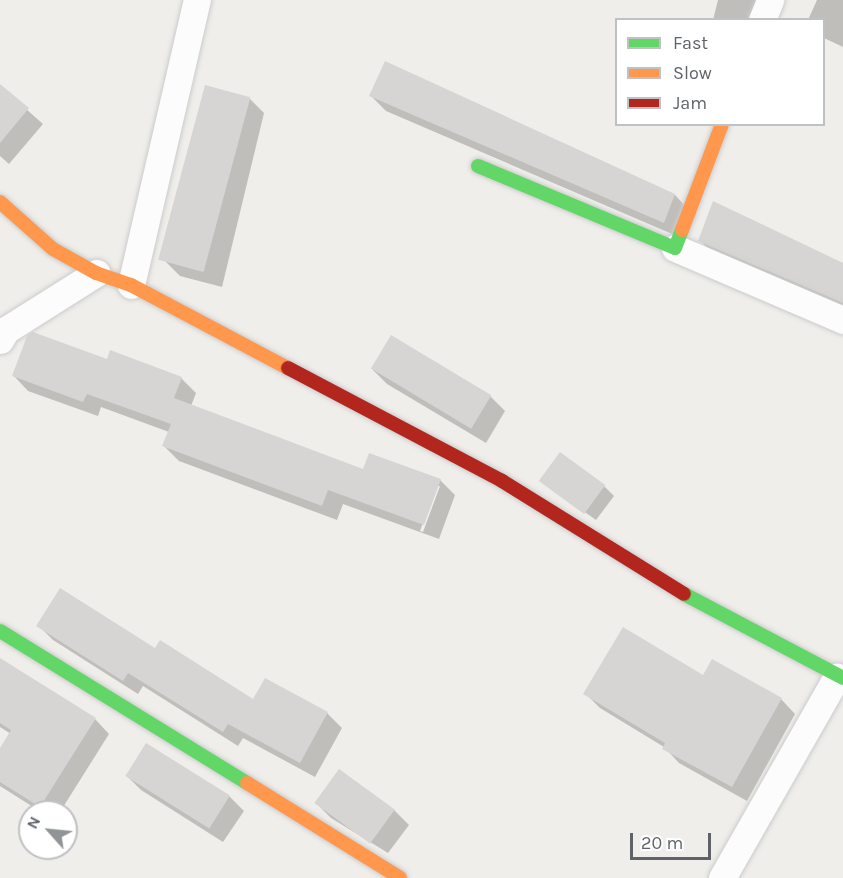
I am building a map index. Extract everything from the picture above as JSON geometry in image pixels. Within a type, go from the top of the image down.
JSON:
[{"type":"street","points":[[131,285],[197,0]]},
{"type":"street","points":[[763,18],[770,0]]},
{"type":"street","points":[[675,248],[721,126]]},
{"type":"street","points":[[478,166],[843,320]]},
{"type":"street","points":[[0,202],[53,249],[96,273],[131,285],[502,481],[681,592],[840,677],[722,878]]},
{"type":"street","points":[[0,340],[6,330],[96,273]]},
{"type":"street","points":[[0,631],[400,878]]},
{"type":"building","points":[[385,61],[675,194],[664,223],[369,96]]},
{"type":"building","points":[[0,84],[29,108],[0,143]]},
{"type":"building","points":[[205,85],[250,97],[204,272],[158,260]]},
{"type":"building","points":[[713,201],[843,263],[843,303],[698,241]]},
{"type":"building","points":[[33,332],[107,359],[110,350],[182,377],[174,398],[363,469],[369,453],[441,479],[424,525],[328,490],[322,506],[162,446],[171,424],[87,394],[83,402],[12,376],[27,336]]},
{"type":"building","points":[[391,335],[491,395],[471,429],[371,368]]},
{"type":"building","points":[[560,452],[605,485],[584,514],[539,481]]},
{"type":"building","points":[[60,588],[155,648],[160,640],[253,699],[265,678],[328,712],[300,763],[228,724],[223,732],[128,673],[123,681],[36,626]]},
{"type":"building","points":[[623,627],[703,675],[712,659],[782,698],[732,787],[662,749],[665,743],[583,694]]},
{"type":"building","points":[[0,658],[96,718],[44,800],[29,800],[0,782],[0,748],[11,730],[0,723]]},
{"type":"building","points":[[146,743],[230,795],[209,829],[125,776]]},
{"type":"building","points":[[339,769],[395,810],[370,844],[314,803]]},
{"type":"traffic: fast","points":[[478,166],[675,248],[682,230]]},
{"type":"traffic: fast","points":[[684,594],[843,678]]},
{"type":"traffic: fast","points":[[0,631],[247,783]]},
{"type":"traffic: slow","points":[[682,230],[721,126]]},
{"type":"traffic: slow","points":[[0,202],[53,249],[96,273],[131,285],[288,368]]},
{"type":"traffic: slow","points":[[247,783],[400,878]]},
{"type":"traffic: jam","points":[[288,368],[502,481],[684,594]]}]
